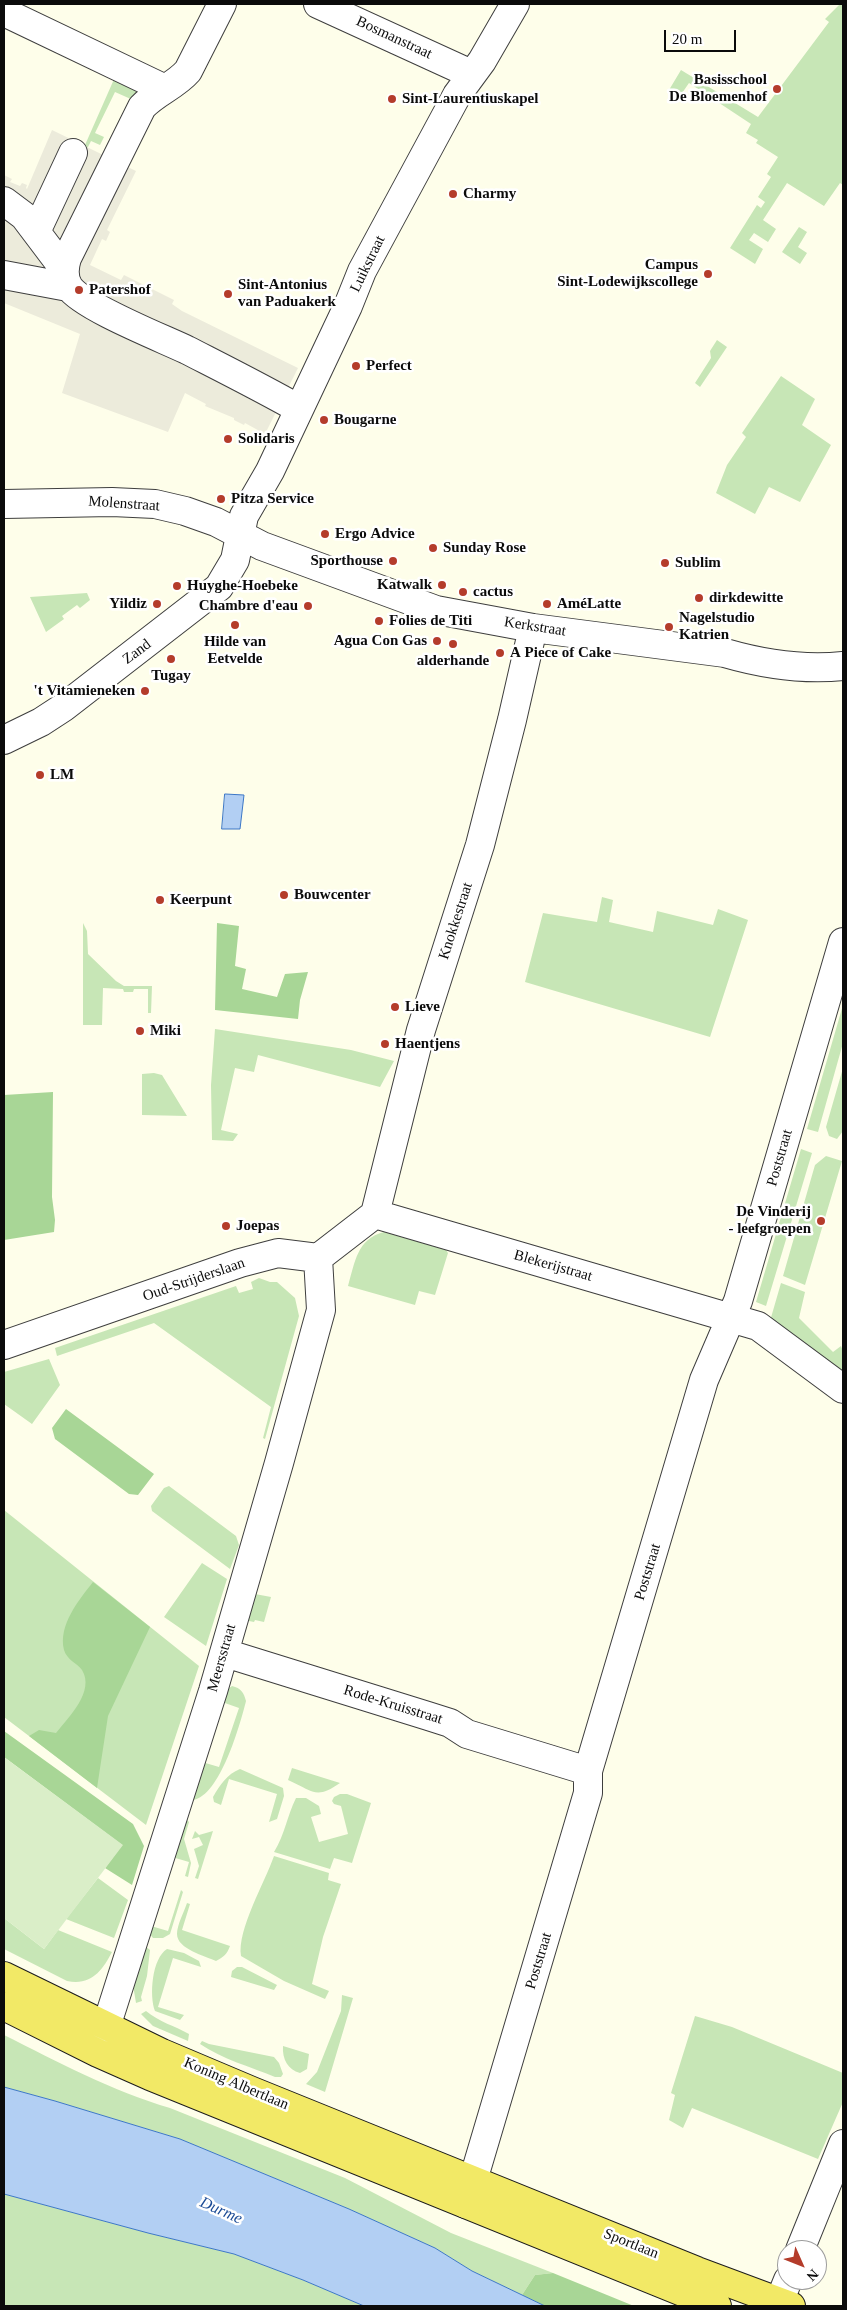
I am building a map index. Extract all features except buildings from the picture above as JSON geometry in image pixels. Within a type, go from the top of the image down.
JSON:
[{"type":"main road","name":"Koning Albertlaan","points":[[4,1976],[106,2027],[252,2091],[469,2193]]},
{"type":"main road","name":"Koning Albertlaan","points":[[4,2006],[98,2053],[203,2099],[469,2193]]},
{"type":"main road","name":"Sportlaan","points":[[469,2193],[697,2271],[786,2296]]},
{"type":"main road","name":"Sportlaan","points":[[469,2193],[718,2306]]},
{"type":"street","points":[[66,278],[67,258],[135,118],[142,107],[163,88],[180,79],[188,71],[222,4]]},
{"type":"street","name":"Bosmanstraat","points":[[318,4],[471,74]]},
{"type":"street","name":"Luikstraat","points":[[240,535],[244,516],[270,471],[348,306],[362,271],[457,95],[482,61],[516,4]]},
{"type":"street","points":[[4,12],[163,88]]},
{"type":"street","points":[[36,232],[73,153]]},
{"type":"street","points":[[4,201],[24,216],[78,296],[299,409]]},
{"type":"street","points":[[4,274],[66,278]]},
{"type":"street","name":"Molenstraat","points":[[4,504],[112,502],[155,504],[185,511],[216,522],[240,535]]},
{"type":"street","name":"Kerkstraat","points":[[240,535],[262,546],[436,610],[532,628],[725,653],[756,662],[826,668],[843,666]]},
{"type":"street","name":"Zand","points":[[4,740],[41,722],[64,708],[212,594],[219,587],[235,560],[240,535]]},
{"type":"street","name":"Knokkestraat","points":[[375,1214],[421,1030],[480,845],[512,720],[532,628]]},
{"type":"street","name":"Poststraat","points":[[469,2193],[588,1793],[588,1771],[704,1380],[738,1301],[843,942]]},
{"type":"street","points":[[318,1258],[375,1214]]},
{"type":"street","name":"Blekerijstraat","points":[[375,1214],[758,1326],[843,1389]]},
{"type":"street","name":"Oud-Strijderslaan","points":[[4,1346],[240,1264],[278,1253],[318,1258]]},
{"type":"street","name":"Meersstraat","points":[[98,2053],[225,1653],[320,1310],[318,1258]]},
{"type":"street","name":"Rode-Kruisstraat","points":[[225,1653],[436,1718],[450,1723],[467,1734],[588,1771]]},
{"type":"street","points":[[804,2240],[843,2144]]},
{"type":"green space","points":[[840,4],[843,4],[843,185],[840,183],[824,206],[787,183],[763,220],[776,229],[768,242],[754,233],[749,240],[763,249],[755,264],[730,248],[757,205],[761,208],[765,202],[758,197],[771,177],[767,174],[778,157],[756,143],[758,140],[746,133],[751,124],[689,83],[680,96],[669,90],[681,70],[758,117],[829,22],[825,19]]},
{"type":"green space","points":[[115,77],[142,90],[133,100],[115,92],[95,133],[104,137],[100,145],[91,141],[71,181],[85,145]]},
{"type":"green space","points":[[799,227],[807,232],[798,247],[807,253],[800,264],[782,252]]},
{"type":"green space","points":[[717,340],[727,347],[700,387],[695,383],[711,358],[710,351]]},
{"type":"green space","points":[[781,376],[815,399],[802,425],[831,445],[800,502],[769,487],[755,514],[716,493],[727,465],[746,437],[742,433]]},
{"type":"green space","points":[[87,593],[90,600],[80,608],[77,605],[62,616],[64,619],[46,632],[30,597]]},
{"type":"green space","points":[[602,897],[613,900],[609,922],[653,932],[657,911],[713,925],[718,909],[748,920],[710,1037],[525,982],[543,913],[597,922]]},
{"type":"green space","points":[[83,923],[87,931],[88,954],[116,981],[124,986],[152,986],[151,1013],[148,1013],[148,989],[134,989],[133,992],[124,992],[123,989],[103,988],[102,1025],[83,1025]]},
{"type":"green space","points":[[217,923],[239,926],[235,966],[246,969],[242,989],[277,997],[285,974],[308,972],[300,1000],[298,1019],[215,1010]]},
{"type":"green space","points":[[843,1005],[843,1043],[818,1132],[807,1129]]},
{"type":"green space","points":[[215,1029],[351,1050],[394,1061],[380,1087],[258,1055],[254,1072],[235,1068],[221,1130],[238,1134],[233,1141],[212,1140],[211,1085]]},
{"type":"green space","points":[[843,1068],[843,1131],[837,1139],[829,1136],[826,1127]]},
{"type":"green space","points":[[154,1073],[162,1075],[187,1116],[142,1115],[142,1074]]},
{"type":"green space","points":[[53,1092],[52,1197],[55,1220],[54,1232],[4,1240],[4,1095]]},
{"type":"green space","points":[[801,1149],[812,1153],[766,1306],[756,1302]]},
{"type":"green space","points":[[826,1156],[842,1161],[805,1285],[783,1276],[815,1165]]},
{"type":"green space","points":[[384,1232],[446,1250],[448,1253],[435,1295],[419,1291],[415,1305],[348,1286],[358,1253],[368,1240]]},
{"type":"green space","points":[[259,1278],[270,1282],[277,1282],[295,1298],[299,1316],[265,1439],[263,1438],[271,1407],[154,1323],[57,1356],[55,1348],[236,1286],[239,1293],[253,1289],[251,1282]]},
{"type":"green space","points":[[781,1283],[805,1292],[799,1318],[833,1352],[841,1346],[843,1351],[843,1374],[770,1321]]},
{"type":"green space","points":[[49,1359],[60,1385],[32,1424],[4,1404],[4,1372]]},
{"type":"green space","points":[[66,1409],[154,1474],[138,1495],[129,1494],[55,1439],[52,1428]]},
{"type":"green space","points":[[169,1486],[236,1536],[239,1545],[230,1569],[152,1511],[151,1506],[164,1488]]},
{"type":"green space","points":[[4,1510],[199,1666],[146,1825],[4,1717]]},
{"type":"green space","points":[[202,1563],[227,1579],[206,1646],[164,1617]]},
{"type":"green space","points":[[93,1582],[150,1627],[108,1716],[97,1788],[29,1736],[39,1730],[56,1733],[73,1712],[83,1695],[85,1678],[82,1670],[65,1653],[63,1641],[64,1631],[71,1613]]},
{"type":"green space","points":[[255,1594],[271,1597],[264,1622],[249,1621],[248,1617]]},
{"type":"green space","points":[[232,1686],[242,1691],[246,1701],[234,1742],[212,1786],[203,1796],[193,1800],[192,1797],[202,1762],[219,1767],[239,1708],[222,1702],[228,1689]]},
{"type":"green space","points":[[4,1731],[133,1824],[144,1846],[132,1885],[105,1868],[122,1845],[4,1757]]},
{"type":"green space","points":[[4,1757],[123,1845],[44,1949],[4,1918]]},
{"type":"green space","points":[[292,1768],[340,1783],[325,1791],[314,1792],[288,1780]]},
{"type":"green space","points":[[240,1769],[283,1788],[284,1796],[277,1819],[269,1822],[277,1794],[229,1779],[221,1805],[214,1802],[213,1797],[221,1784],[231,1774]]},
{"type":"green space","points":[[340,1794],[347,1794],[371,1803],[352,1863],[334,1858],[330,1869],[274,1852],[296,1798],[306,1798],[319,1806],[321,1814],[311,1817],[319,1842],[348,1834],[341,1806],[334,1804],[332,1801],[334,1797]]},
{"type":"green space","points":[[185,1818],[189,1822],[184,1839],[191,1863],[188,1877],[185,1876],[189,1862],[172,1857]]},
{"type":"green space","points":[[195,1831],[199,1835],[213,1831],[198,1879],[195,1878],[199,1866],[194,1849],[203,1845],[199,1837],[192,1839]]},
{"type":"green space","points":[[274,1856],[329,1873],[328,1880],[341,1884],[323,1937],[312,1984],[329,1991],[325,1999],[284,1981],[241,1956],[243,1933],[247,1920]]},
{"type":"green space","points":[[98,1878],[128,1900],[114,1938],[66,1919]]},
{"type":"green space","points":[[181,1890],[183,1892],[170,1934],[163,1938],[153,1938],[149,1933],[151,1926],[168,1931]]},
{"type":"green space","points":[[187,1903],[190,1904],[182,1930],[230,1946],[225,1955],[219,1960],[216,1961],[186,1948],[178,1939],[178,1927]]},
{"type":"green space","points":[[4,1918],[44,1949],[58,1930],[112,1952],[100,1971],[89,1979],[75,1982],[67,1981],[4,1949]]},
{"type":"green space","points":[[145,1946],[150,1950],[147,1976],[141,1997],[142,2001],[136,2003],[133,1985]]},
{"type":"green space","points":[[167,1949],[184,1953],[199,1961],[201,1967],[173,1958],[158,2007],[184,2015],[180,2020],[155,2011],[153,2004],[152,1987],[155,1969],[158,1960]]},
{"type":"green space","points":[[237,1967],[242,1967],[277,1985],[274,1990],[231,1977],[232,1971]]},
{"type":"green space","points":[[342,1995],[353,1998],[325,2092],[306,2084],[317,2072],[341,2011]]},
{"type":"green space","points":[[146,2011],[189,2034],[188,2041],[153,2026],[141,2014]]},
{"type":"green space","points":[[695,2016],[732,2027],[843,2073],[843,2102],[818,2159],[692,2108],[683,2128],[669,2120],[675,2095],[671,2093]]},
{"type":"green space","points":[[4,2035],[106,2085],[170,2108],[345,2178],[451,2233],[553,2273],[535,2275],[522,2295],[472,2271],[435,2248],[349,2209],[180,2139],[4,2087]]},
{"type":"green space","points":[[202,2041],[274,2057],[279,2063],[283,2074],[281,2077],[275,2077],[237,2062],[200,2044]]},
{"type":"green space","points":[[283,2046],[309,2054],[307,2069],[300,2073],[289,2067],[285,2059]]},
{"type":"green space","points":[[4,2194],[234,2254],[364,2306],[4,2306]]},
{"type":"green space","points":[[553,2273],[634,2306],[545,2306],[522,2295],[535,2275]]},
{"type":"shaded area","name":"Patershof","points":[[52,130],[136,171],[107,230],[110,232],[106,241],[102,239],[90,265],[121,280],[124,275],[174,300],[172,304],[182,311],[298,368],[265,434],[245,423],[244,425],[234,420],[234,418],[205,406],[206,404],[185,393],[168,432],[62,393],[80,334],[4,303],[4,175],[12,179],[10,182],[20,186],[22,183],[27,185],[27,189]]},
{"type":"water","points":[[225,794],[244,795],[240,829],[222,829]]},
{"type":"water","name":"Durme","points":[[4,2087],[180,2139],[349,2209],[435,2248],[472,2271],[545,2306],[364,2306],[234,2254],[4,2194]]},
{"type":"place","name":"Basisschool De Bloemenhof","points":[[777,89]]},
{"type":"place","name":"Sint-Laurentiuskapel","points":[[392,99]]},
{"type":"place","name":"Charmy","points":[[453,194]]},
{"type":"place","name":"Campus Sint-Lodewijkscollege","points":[[708,274]]},
{"type":"place","name":"Patershof","points":[[79,290]]},
{"type":"place","name":"Sint-Antonius van Paduakerk","points":[[228,294]]},
{"type":"place","name":"Perfect","points":[[356,366]]},
{"type":"place","name":"Bougarne","points":[[324,420]]},
{"type":"place","name":"Solidaris","points":[[228,439]]},
{"type":"place","name":"Pitza Service","points":[[221,499]]},
{"type":"place","name":"Ergo Advice","points":[[325,534]]},
{"type":"place","name":"Sunday Rose","points":[[433,548]]},
{"type":"place","name":"Sporthouse","points":[[393,561]]},
{"type":"place","name":"Sublim","points":[[665,563]]},
{"type":"place","name":"Katwalk","points":[[442,585]]},
{"type":"place","name":"Huyghe-Hoebeke","points":[[177,586]]},
{"type":"place","name":"cactus","points":[[463,592]]},
{"type":"place","name":"dirkdewitte","points":[[699,598]]},
{"type":"place","name":"Yildiz","points":[[157,604]]},
{"type":"place","name":"AméLatte","points":[[547,604]]},
{"type":"place","name":"Chambre d'eau","points":[[308,606]]},
{"type":"place","name":"Folies de Titi","points":[[379,621]]},
{"type":"place","name":"Hilde van Eetvelde","points":[[235,625]]},
{"type":"place","name":"Nagelstudio Katrien","points":[[669,627]]},
{"type":"place","name":"Agua Con Gas","points":[[437,641]]},
{"type":"place","name":"alderhande","points":[[453,644]]},
{"type":"place","name":"A Piece of Cake","points":[[500,653]]},
{"type":"place","name":"Tugay","points":[[171,659]]},
{"type":"place","name":"'t Vitamieneken","points":[[145,691]]},
{"type":"place","name":"LM","points":[[40,775]]},
{"type":"place","name":"Bouwcenter","points":[[284,895]]},
{"type":"place","name":"Keerpunt","points":[[160,900]]},
{"type":"place","name":"Lieve","points":[[395,1007]]},
{"type":"place","name":"Miki","points":[[140,1031]]},
{"type":"place","name":"Haentjens","points":[[385,1044]]},
{"type":"place","name":"De Vinderij - leefgroepen","points":[[821,1221]]},
{"type":"place","name":"Joepas","points":[[226,1226]]}]
